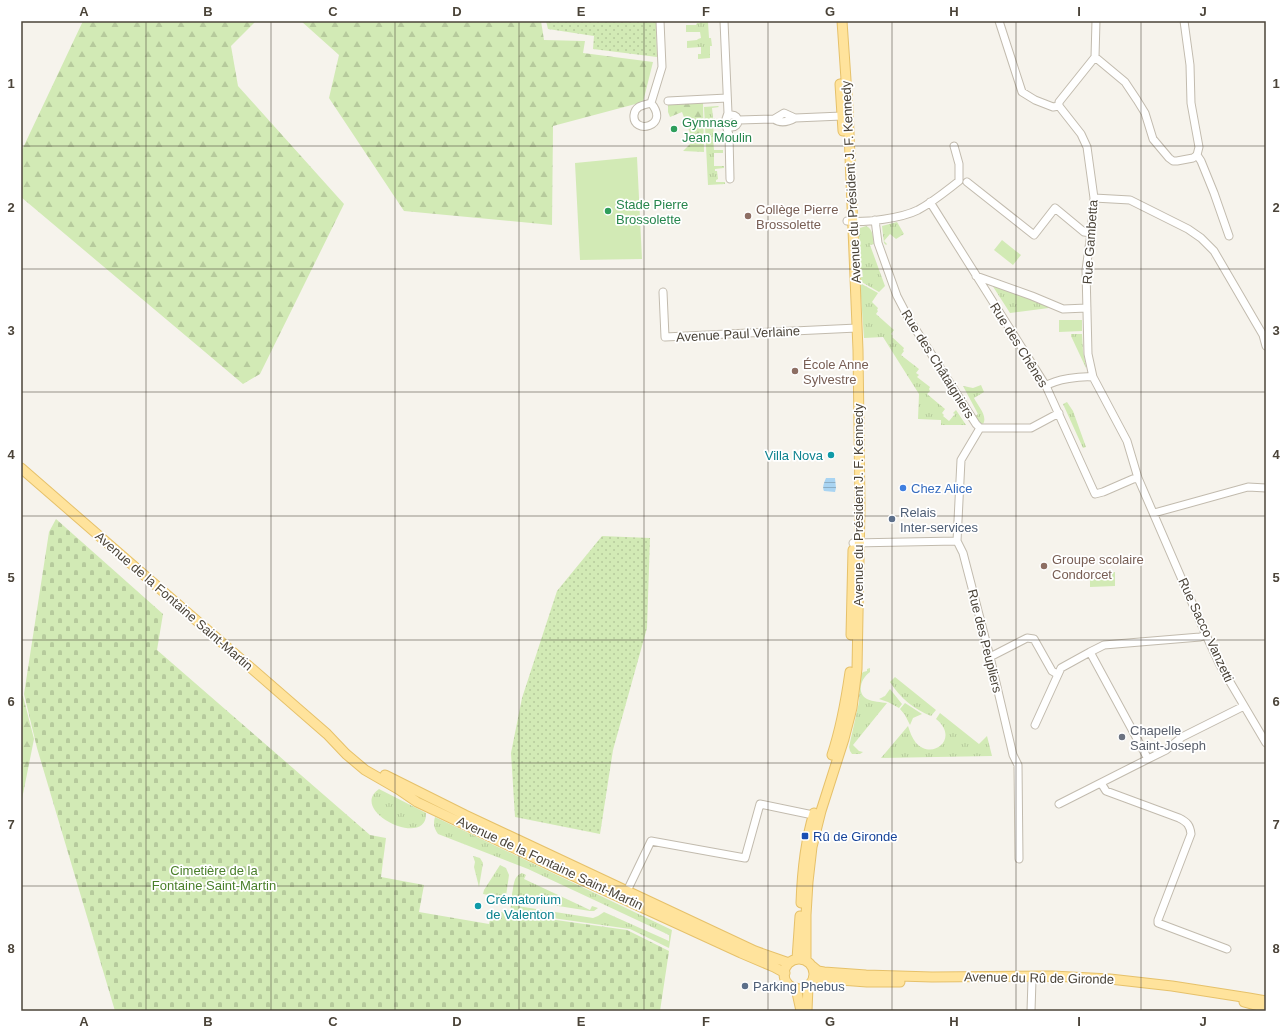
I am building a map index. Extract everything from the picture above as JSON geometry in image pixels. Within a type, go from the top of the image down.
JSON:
[{"type":"main road","name":"Avenue du Président J. F. Kennedy","points":[[836,21],[850,221]]},
{"type":"main road","name":"Avenue du Président J. F. Kennedy","points":[[801,962],[801,882],[806,846],[813,816],[838,737],[845,707],[851,668],[856,543],[860,507],[850,221],[848,109],[842,21]]},
{"type":"main road","name":"Avenue de la Fontaine Saint-Martin","points":[[21,468],[327,734],[372,769],[595,881]]},
{"type":"main road","name":"Avenue du Président J. F. Kennedy","points":[[801,962],[812,847],[820,811],[844,740],[852,708],[857,670],[859,567],[856,543]]},
{"type":"main road","name":"Avenue de la Fontaine Saint-Martin","points":[[327,734],[346,754],[365,770],[417,802],[755,951],[801,962]]},
{"type":"main road","points":[[434,810],[436,806],[441,805],[465,815]]},
{"type":"main road","name":"Avenue de la Fontaine Saint-Martin","points":[[626,895],[784,973]]},
{"type":"main road","points":[[807,1011],[811,982],[814,974],[801,962],[785,970],[785,978],[789,984],[796,988],[804,988],[811,982]]},
{"type":"main road","name":"Avenue du Rû de Gironde","points":[[801,962],[818,971],[866,975],[1052,976],[1110,979],[1180,987],[1266,1001]]},
{"type":"main road","name":"Avenue du Rû de Gironde","points":[[811,982],[1032,980],[1109,983],[1165,989],[1240,1001],[1266,1008]]},
{"type":"main road","points":[[796,988],[801,1011]]},
{"type":"street","points":[[651,103],[662,67],[660,21]]},
{"type":"street","points":[[724,21],[728,113],[726,122],[729,135],[730,178]]},
{"type":"street","points":[[999,21],[1022,92],[1035,100],[1054,106],[1059,106],[1059,102],[1095,57],[1096,21]]},
{"type":"street","points":[[1095,57],[1125,82],[1145,113],[1154,139],[1169,158],[1173,161],[1193,158],[1197,155],[1199,147],[1191,103],[1190,65],[1184,21]]},
{"type":"street","points":[[668,101],[727,98]]},
{"type":"street","name":"Rue Gambetta","points":[[1059,106],[1081,134],[1088,147],[1094,198],[1086,270],[1088,354],[1093,377],[1127,441],[1138,478],[1154,513]]},
{"type":"street","points":[[739,120],[774,119],[784,113],[795,118],[842,116]]},
{"type":"street","points":[[726,120],[729,116],[734,114],[739,120]]},
{"type":"street","points":[[726,120],[729,126],[734,127]]},
{"type":"street","points":[[729,135],[738,124],[739,120]]},
{"type":"street","points":[[850,221],[875,220],[905,214],[918,210],[930,202],[959,181],[959,164],[954,146]]},
{"type":"street","points":[[1197,155],[1214,193],[1229,236]]},
{"type":"street","points":[[967,182],[1034,235],[1055,208],[1084,232],[1091,233]]},
{"type":"street","points":[[1094,198],[1130,200],[1188,229],[1208,244],[1214,251],[1260,330],[1266,346]]},
{"type":"street","name":"Rue des Chênes","points":[[930,202],[1046,386],[1095,494],[1138,478]]},
{"type":"street","name":"Rue des Châtaigniers","points":[[875,220],[878,243],[897,296],[909,319],[963,406],[976,424],[980,428],[1031,428],[1059,413]]},
{"type":"street","points":[[976,276],[1063,309],[1087,308]]},
{"type":"street","name":"Avenue Paul Verlaine","points":[[663,292],[665,337],[854,328]]},
{"type":"street","points":[[1046,386],[1050,383],[1062,380],[1093,377]]},
{"type":"street","name":"Rue des Peupliers","points":[[980,428],[961,460],[957,541],[963,553],[990,657],[1013,755],[1018,765],[1019,859]]},
{"type":"street","points":[[1154,513],[1248,487],[1266,488]]},
{"type":"street","name":"Rue Sacco Vanzetti","points":[[1154,513],[1220,665],[1266,743]]},
{"type":"street","points":[[856,543],[957,541]]},
{"type":"street","points":[[1035,725],[1061,668],[1090,652],[1104,645],[1200,637],[1206,635]]},
{"type":"street","points":[[990,657],[1027,638],[1034,640],[1052,671],[1057,674]]},
{"type":"street","points":[[1090,652],[1148,759]]},
{"type":"street","points":[[1059,804],[1166,750],[1182,737],[1244,706]]},
{"type":"street","points":[[1101,783],[1106,791],[1187,822],[1190,826],[1191,834],[1158,923],[1227,949]]},
{"type":"street","points":[[626,895],[651,841],[745,858],[760,804],[813,816]]},
{"type":"street","points":[[1031,1011],[1032,980]]},
{"type":"green space","points":[[83,21],[256,21],[231,46],[238,86],[344,204],[260,374],[243,384],[21,197],[21,152]]},
{"type":"green space","points":[[301,21],[541,21],[544,40],[585,41],[583,53],[653,62],[643,102],[553,126],[552,225],[404,211],[329,98],[339,55]]},
{"type":"green space","points":[[546,21],[656,21],[657,57],[593,49],[594,36],[548,29]]},
{"type":"green space","points":[[700,21],[717,21],[708,22],[709,38],[711,38],[712,46],[710,46],[710,58],[698,59],[698,54],[701,54],[701,47],[687,48],[687,41],[701,38],[700,32],[686,32],[686,25],[696,25],[697,23],[700,23]]},
{"type":"green space","points":[[703,102],[704,152],[683,151],[693,141],[682,112],[670,117],[668,112],[668,104]]},
{"type":"green space","points":[[704,107],[719,107],[712,108],[713,118],[715,118],[715,125],[713,126],[714,135],[722,135],[722,137],[713,138],[714,150],[723,150],[723,153],[714,153],[714,166],[724,166],[724,168],[715,169],[715,171],[717,171],[718,179],[716,182],[725,182],[725,184],[708,185]]},
{"type":"green space","name":"Stade Pierre Brossolette","points":[[637,157],[642,259],[580,260],[575,163]]},
{"type":"green space","points":[[897,222],[904,234],[896,239],[890,234],[884,241],[887,244],[886,245],[884,243],[882,226]]},
{"type":"green space","points":[[866,226],[870,229],[872,234],[874,244],[870,245],[885,286],[879,292],[860,281],[860,277],[863,277],[862,269],[860,269],[859,231],[860,228]]},
{"type":"green space","points":[[1002,240],[1021,255],[1013,265],[994,250]]},
{"type":"green space","points":[[860,283],[878,293],[872,302],[878,308],[876,314],[894,330],[891,334],[893,336],[892,337],[904,348],[901,355],[919,369],[916,373],[919,375],[917,377],[930,387],[930,391],[927,394],[945,409],[942,413],[944,415],[943,416],[949,421],[955,414],[953,413],[956,410],[966,425],[941,425],[941,420],[918,419],[919,394],[883,337],[864,338]]},
{"type":"green space","points":[[992,285],[1047,305],[1049,308],[1010,313]]},
{"type":"green space","points":[[1059,320],[1082,320],[1082,331],[1059,332]]},
{"type":"green space","points":[[1071,334],[1082,334],[1086,368],[1071,336]]},
{"type":"green space","points":[[981,385],[984,392],[974,398],[982,411],[984,418],[983,424],[978,422],[974,417],[978,414],[963,386],[973,388]]},
{"type":"green space","points":[[1067,402],[1073,411],[1086,447],[1083,448],[1063,404]]},
{"type":"green space","name":"Cimetière de la Fontaine Saint-Martin","points":[[56,519],[163,614],[157,650],[370,835],[386,838],[381,877],[424,885],[419,912],[489,924],[492,911],[627,930],[669,951],[660,1011],[115,1011],[37,748],[24,694],[49,532]]},
{"type":"green space","points":[[602,536],[650,538],[647,628],[613,750],[600,834],[515,817],[511,753],[522,698],[557,591]]},
{"type":"green space","points":[[1115,572],[1115,586],[1090,587],[1090,573]]},
{"type":"green space","points":[[870,668],[870,672],[862,682],[862,693],[869,700],[887,703],[853,745],[859,751],[863,752],[860,754],[852,754],[849,747],[859,702],[860,676],[863,672]]},
{"type":"green space","points":[[895,677],[936,710],[931,716],[913,706],[898,693],[890,682]]},
{"type":"green space","points":[[890,689],[902,704],[899,708],[879,699],[885,696]]},
{"type":"green space","points":[[21,696],[23,696],[34,739],[21,804]]},
{"type":"green space","points":[[905,703],[922,714],[913,718],[910,725],[900,709]]},
{"type":"green space","points":[[940,713],[979,744],[987,736],[992,756],[881,758],[908,726],[916,743],[923,748],[930,750],[941,745],[945,740],[945,733],[943,726],[936,719]]},
{"type":"green space","points":[[379,789],[426,813],[423,823],[415,828],[404,827],[391,823],[380,816],[373,807],[372,798]]},
{"type":"green space","points":[[435,817],[672,930],[669,948],[630,929],[510,912],[511,905],[593,918],[604,912],[669,941],[669,935],[528,869],[438,834],[434,826]]},
{"type":"green space","points":[[473,856],[480,858],[483,863],[479,887],[474,867],[475,862]]},
{"type":"green space","points":[[500,865],[506,868],[509,875],[505,903],[493,901],[494,896],[483,894]]},
{"type":"green space","points":[[522,873],[526,875],[524,879],[590,910],[592,906],[598,908],[594,911],[590,911],[514,899],[512,894],[514,882],[517,876]]},
{"type":"water","points":[[826,478],[835,478],[835,492],[824,491],[823,486]]},
{"type":"place","name":"Gymnase Jean Moulin","points":[[674,129]]},
{"type":"place","name":"Stade Pierre Brossolette","points":[[608,211]]},
{"type":"place","name":"Collège Pierre Brossolette","points":[[748,216]]},
{"type":"place","name":"École Anne Sylvestre","points":[[795,371]]},
{"type":"place","name":"Villa Nova","points":[[831,455]]},
{"type":"place","name":"Chez Alice","points":[[903,488]]},
{"type":"place","name":"Relais Inter-services","points":[[892,519]]},
{"type":"place","name":"Groupe scolaire Condorcet","points":[[1044,566]]},
{"type":"place","name":"Chapelle Saint-Joseph","points":[[1122,737]]},
{"type":"place","name":"Rû de Gironde","points":[[805,836]]},
{"type":"place","name":"Crématorium de Valenton","points":[[478,906]]},
{"type":"place","name":"Parking Phebus","points":[[745,986]]}]
